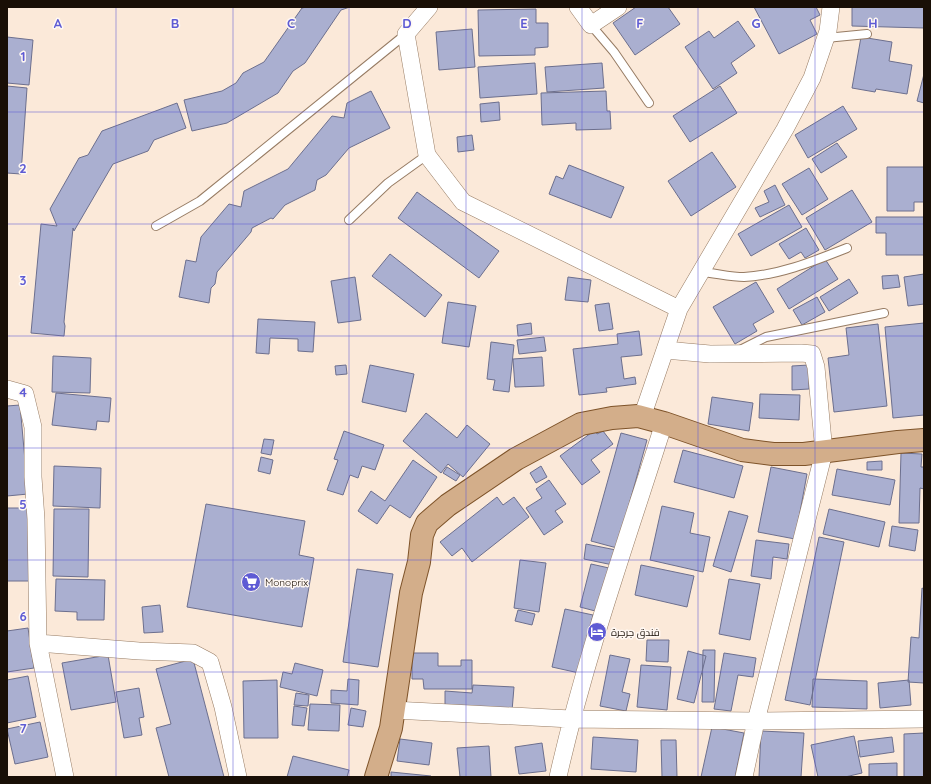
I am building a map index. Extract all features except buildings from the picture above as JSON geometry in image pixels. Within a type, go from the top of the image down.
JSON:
[{"type":"main road","points":[[376,777],[391,728],[411,593],[419,562],[422,535],[427,523],[448,504],[516,459],[581,424],[612,418],[642,417],[742,450],[773,454],[804,454],[924,440]]},
{"type":"street","points":[[429,7],[406,34],[427,155],[463,202],[679,309]]},
{"type":"street","points":[[578,7],[591,25],[618,7]]},
{"type":"street","points":[[642,417],[679,309],[785,129],[812,78],[828,31],[831,7]]},
{"type":"street","points":[[665,350],[710,354],[812,354],[816,367],[824,452],[756,721],[744,777]]},
{"type":"street","points":[[7,389],[25,394],[33,427],[38,643],[65,777]]},
{"type":"street","points":[[558,777],[571,719],[597,632],[664,423]]},
{"type":"street","points":[[38,643],[139,651],[193,653],[210,662],[223,707],[238,777]]},
{"type":"street","points":[[393,710],[571,719],[756,721],[924,719]]},
{"type":"lane","points":[[591,25],[614,52],[649,103]]},
{"type":"lane","points":[[156,226],[200,201],[406,34]]},
{"type":"lane","points":[[826,38],[867,34]]},
{"type":"lane","points":[[349,220],[388,183],[427,155]]},
{"type":"lane","points":[[701,272],[743,277],[771,273],[810,263],[847,248]]},
{"type":"lane","points":[[732,354],[766,337],[884,313]]},
{"type":"place","name":"Monoprix","points":[[251,582]]},
{"type":"place","name":"فندق جرجرة","points":[[597,632]]}]
